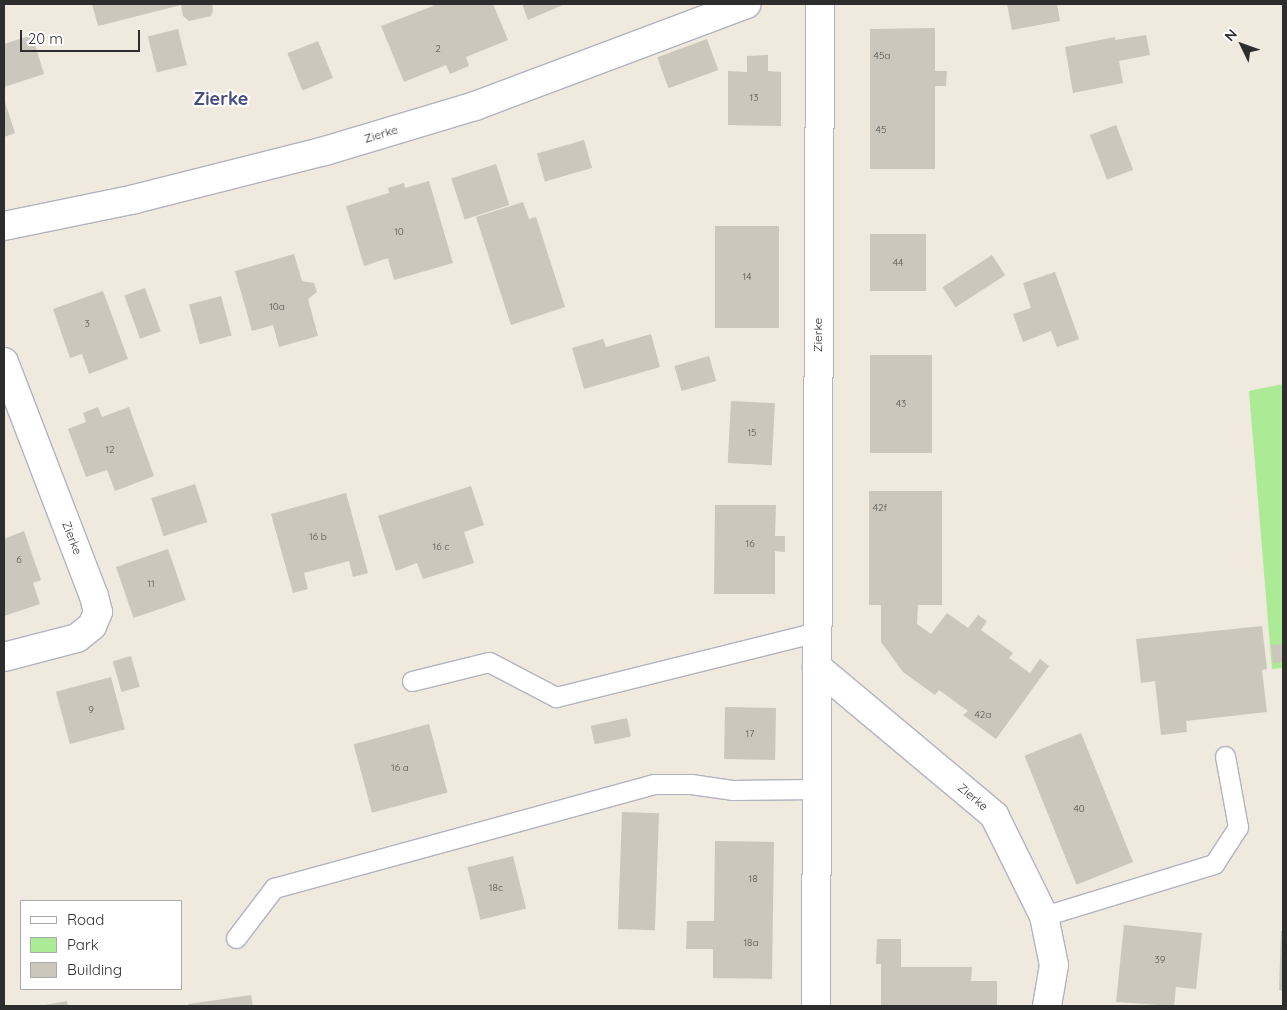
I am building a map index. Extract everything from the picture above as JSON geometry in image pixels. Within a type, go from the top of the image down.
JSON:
[{"type":"street","name":"Zierke","points":[[4,226],[135,199],[325,151],[475,106],[746,4]]},
{"type":"street","name":"Zierke","points":[[816,1006],[820,4]]},
{"type":"street","name":"Zierke","points":[[4,362],[94,596],[98,612],[92,626],[76,638],[4,657]]},
{"type":"street","name":"Zierke","points":[[817,667],[994,815],[1044,916],[1054,965],[1047,1006]]},
{"type":"lane","points":[[412,681],[489,662],[556,697],[817,632]]},
{"type":"lane","points":[[1044,916],[1214,864],[1238,827],[1225,756]]},
{"type":"lane","points":[[236,938],[274,888],[654,784],[691,784],[732,790],[816,789]]},
{"type":"green space","points":[[1283,384],[1283,668],[1272,669],[1249,391]]},
{"type":"building","points":[[92,4],[212,4],[213,10],[211,16],[189,21],[183,16],[181,5],[98,26]]},
{"type":"building","points":[[432,4],[493,4],[508,40],[466,57],[469,66],[450,74],[446,65],[404,82],[381,26],[433,6]]},
{"type":"building","points":[[522,4],[565,4],[528,20]]},
{"type":"building","points":[[1007,4],[1057,4],[1060,21],[1012,30]]},
{"type":"building","points":[[935,28],[935,71],[947,71],[946,86],[935,86],[935,169],[870,169],[870,29]]},
{"type":"building","points":[[178,29],[187,65],[157,72],[148,36]]},
{"type":"building","points":[[32,35],[44,74],[4,87],[4,44]]},
{"type":"building","points":[[1146,35],[1150,55],[1119,61],[1123,83],[1073,93],[1065,47],[1115,37],[1115,40]]},
{"type":"building","points":[[707,39],[718,70],[668,88],[657,57]]},
{"type":"building","points":[[318,41],[333,78],[302,90],[287,53]]},
{"type":"building","points":[[768,55],[768,71],[781,72],[781,126],[728,125],[728,71],[747,72],[747,56]]},
{"type":"building","points":[[4,99],[15,133],[4,137]]},
{"type":"building","points":[[1116,125],[1133,170],[1107,180],[1090,135]]},
{"type":"building","points":[[584,140],[592,168],[545,181],[537,154]]},
{"type":"building","points":[[496,164],[509,205],[465,219],[451,179]]},
{"type":"building","points":[[429,181],[453,263],[394,280],[388,258],[364,266],[346,206],[389,193],[388,188],[404,183],[405,188]]},
{"type":"building","points":[[523,202],[529,219],[536,217],[565,307],[511,325],[476,217]]},
{"type":"building","points":[[715,226],[779,226],[779,328],[715,328]]},
{"type":"building","points":[[870,234],[926,234],[926,291],[870,291]]},
{"type":"building","points":[[294,254],[302,281],[314,283],[317,292],[308,299],[318,336],[279,347],[273,325],[252,331],[235,271]]},
{"type":"building","points":[[992,255],[1005,275],[956,307],[943,287]]},
{"type":"building","points":[[1055,272],[1079,339],[1057,347],[1051,331],[1023,342],[1013,314],[1031,308],[1023,283]]},
{"type":"building","points":[[145,288],[161,331],[140,339],[124,296]]},
{"type":"building","points":[[103,291],[128,359],[89,374],[82,354],[70,358],[53,309]]},
{"type":"building","points":[[221,296],[232,336],[200,344],[189,305]]},
{"type":"building","points":[[651,334],[660,367],[584,389],[572,348],[603,339],[606,347]]},
{"type":"building","points":[[870,355],[932,355],[932,453],[870,453]]},
{"type":"building","points":[[709,356],[716,381],[682,391],[674,366]]},
{"type":"building","points":[[731,401],[775,403],[772,465],[728,463]]},
{"type":"building","points":[[98,407],[102,417],[129,407],[154,476],[115,491],[107,470],[86,477],[68,429],[86,422],[83,413]]},
{"type":"building","points":[[195,484],[207,522],[164,536],[151,498]]},
{"type":"building","points":[[471,486],[484,525],[464,532],[474,563],[423,579],[417,563],[396,571],[378,516]]},
{"type":"building","points":[[869,491],[942,491],[942,605],[918,605],[917,624],[931,634],[947,613],[968,628],[978,615],[987,621],[981,630],[1013,653],[1009,658],[1030,673],[1040,659],[1049,666],[996,739],[963,715],[968,711],[939,690],[935,695],[903,672],[881,642],[881,605],[869,605]]},
{"type":"building","points":[[346,493],[368,573],[353,577],[349,561],[304,573],[308,589],[293,593],[271,514]]},
{"type":"building","points":[[715,505],[776,505],[775,536],[785,536],[785,552],[775,551],[775,594],[714,594]]},
{"type":"building","points":[[24,531],[41,580],[33,583],[40,604],[4,616],[4,539]]},
{"type":"building","points":[[168,549],[186,600],[134,618],[116,567]]},
{"type":"building","points":[[1262,626],[1267,669],[1262,670],[1267,712],[1186,721],[1187,732],[1161,735],[1155,681],[1141,683],[1136,639]]},
{"type":"building","points":[[1283,644],[1283,662],[1273,663],[1271,645]]},
{"type":"building","points":[[131,656],[140,687],[122,692],[113,661]]},
{"type":"building","points":[[111,677],[125,729],[70,744],[56,692]]},
{"type":"building","points":[[725,707],[776,708],[775,760],[724,759]]},
{"type":"building","points":[[627,718],[631,737],[595,744],[591,726]]},
{"type":"building","points":[[429,724],[447,793],[372,813],[354,744]]},
{"type":"building","points":[[1081,733],[1133,862],[1077,885],[1024,756]]},
{"type":"building","points":[[622,812],[659,813],[655,930],[618,929]]},
{"type":"building","points":[[715,841],[774,842],[772,979],[713,978],[713,949],[686,949],[687,921],[714,921]]},
{"type":"building","points":[[513,856],[526,908],[480,920],[467,867]]},
{"type":"building","points":[[1124,925],[1202,933],[1196,989],[1176,987],[1174,1006],[1116,1002]]},
{"type":"building","points":[[1281,931],[1283,931],[1283,991],[1279,990]]},
{"type":"building","points":[[877,939],[901,939],[901,967],[972,967],[971,981],[997,981],[997,1006],[881,1006],[881,964],[876,964]]},
{"type":"building","points":[[251,995],[253,1006],[188,1006],[188,1004]]},
{"type":"building","points":[[67,1001],[68,1006],[45,1005]]},
{"type":"district","name":"Zierke","points":[[221,99]]}]
